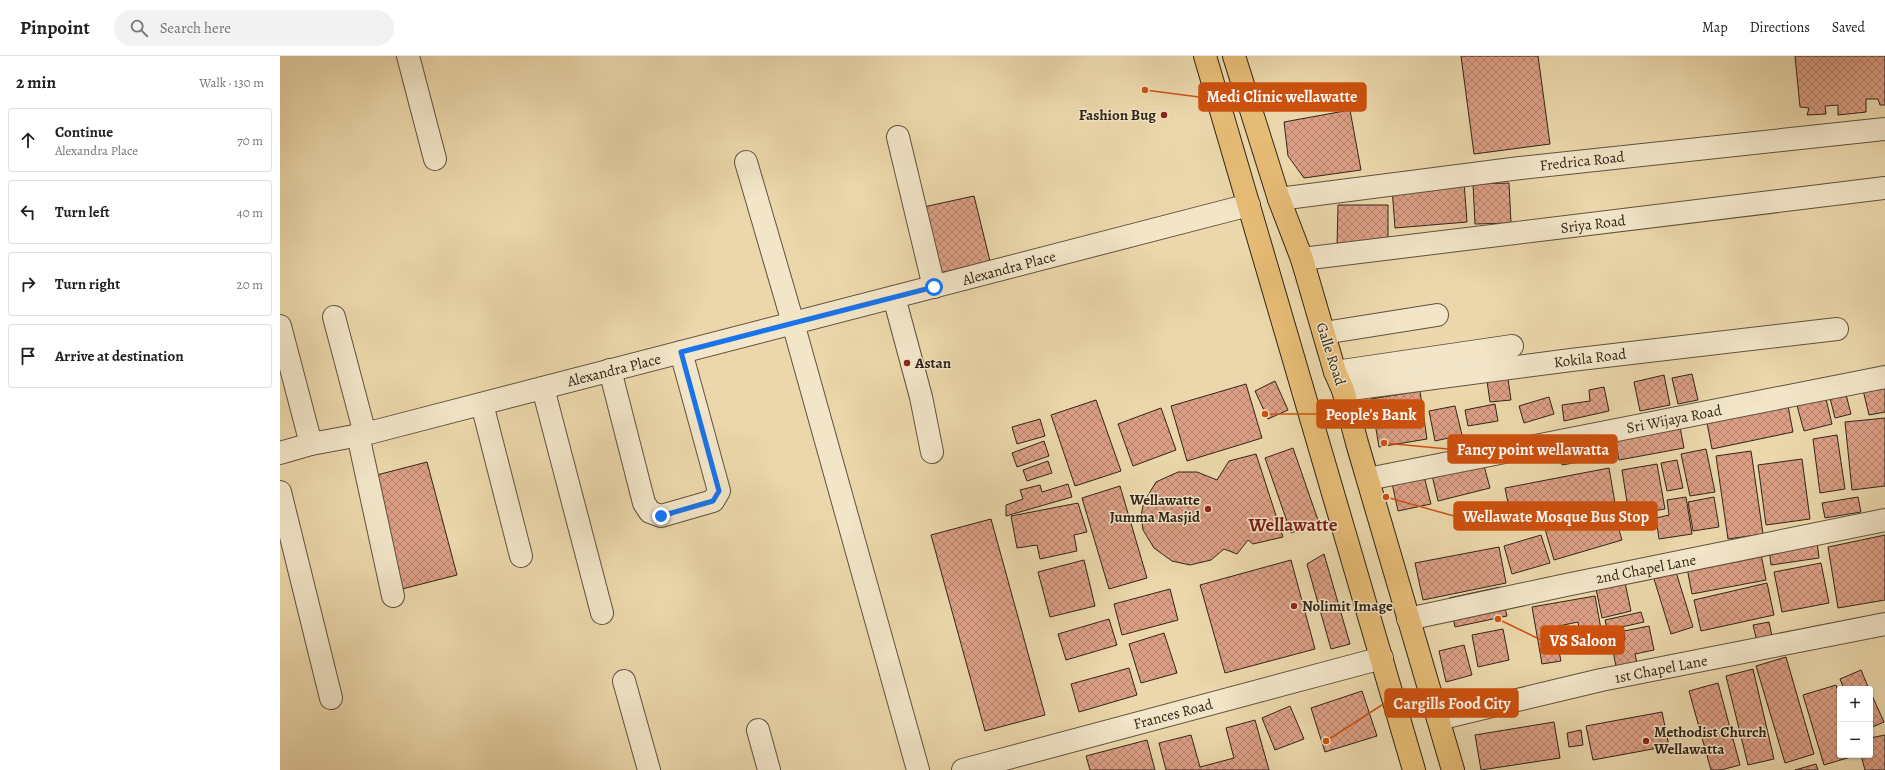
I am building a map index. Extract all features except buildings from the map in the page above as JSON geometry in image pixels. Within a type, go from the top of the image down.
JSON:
[{"type":"highway","points":[[1205,56],[1414,770]]},
{"type":"highway","name":"Galle Road","points":[[1234,56],[1279,199],[1302,259],[1453,770]]},
{"type":"street","points":[[408,56],[434,159]]},
{"type":"street","name":"Fredrica Road","points":[[1279,199],[1520,168],[1885,129]]},
{"type":"street","points":[[898,137],[934,287]]},
{"type":"street","points":[[746,162],[793,323],[918,770]]},
{"type":"street","name":"Sriya Road","points":[[1302,259],[1885,188]]},
{"type":"street","name":"Alexandra Place","points":[[280,453],[311,444],[362,434],[482,404],[1249,205]]},
{"type":"street","points":[[894,297],[921,397],[932,452]]},
{"type":"street","points":[[1324,333],[1437,315]]},
{"type":"street","points":[[334,317],[362,434],[393,596]]},
{"type":"street","points":[[280,326],[311,444]]},
{"type":"street","name":"Kokila Road","points":[[1339,381],[1571,360],[1837,329]]},
{"type":"street","points":[[1339,381],[1512,346]]},
{"type":"street","points":[[610,370],[644,503],[650,512],[661,516],[713,501],[719,491],[681,352]]},
{"type":"street","name":"Sri Wijaya Road","points":[[1368,479],[1885,377]]},
{"type":"street","points":[[543,388],[602,613]]},
{"type":"street","points":[[482,404],[521,556]]},
{"type":"street","points":[[280,492],[331,698]]},
{"type":"street","name":"2nd Chapel Lane","points":[[1408,619],[1885,520]]},
{"type":"street","name":"1st Chapel Lane","points":[[1438,719],[1601,680],[1885,624]]},
{"type":"street","name":"Frances Road","points":[[963,770],[1382,658]]},
{"type":"street","points":[[624,681],[648,770]]},
{"type":"street","points":[[758,730],[768,770]]},
{"type":"place","name":"Medi Clinic wellawatte","points":[[1145,90]]},
{"type":"place","name":"Fashion Bug","points":[[1164,115]]},
{"type":"place","name":"Astan","points":[[907,363]]},
{"type":"place","name":"People's Bank","points":[[1265,414]]},
{"type":"place","name":"Fancy point wellawatta","points":[[1384,443]]},
{"type":"place","name":"Wellawate Mosque Bus Stop","points":[[1386,497]]},
{"type":"place","name":"Wellawatte Jumma Masjid","points":[[1208,509]]},
{"type":"place","name":"Nolimit Image","points":[[1294,606]]},
{"type":"place","name":"VS Saloon","points":[[1498,619]]},
{"type":"place","name":"Cargills Food City","points":[[1326,741]]},
{"type":"place","name":"Methodist Church Wellawatta","points":[[1646,741]]},
{"type":"district","name":"Wellawatte","points":[[1293,524]]},
{"type":"route","points":[[661,516],[713,501],[719,491],[681,352],[934,287]]}]
